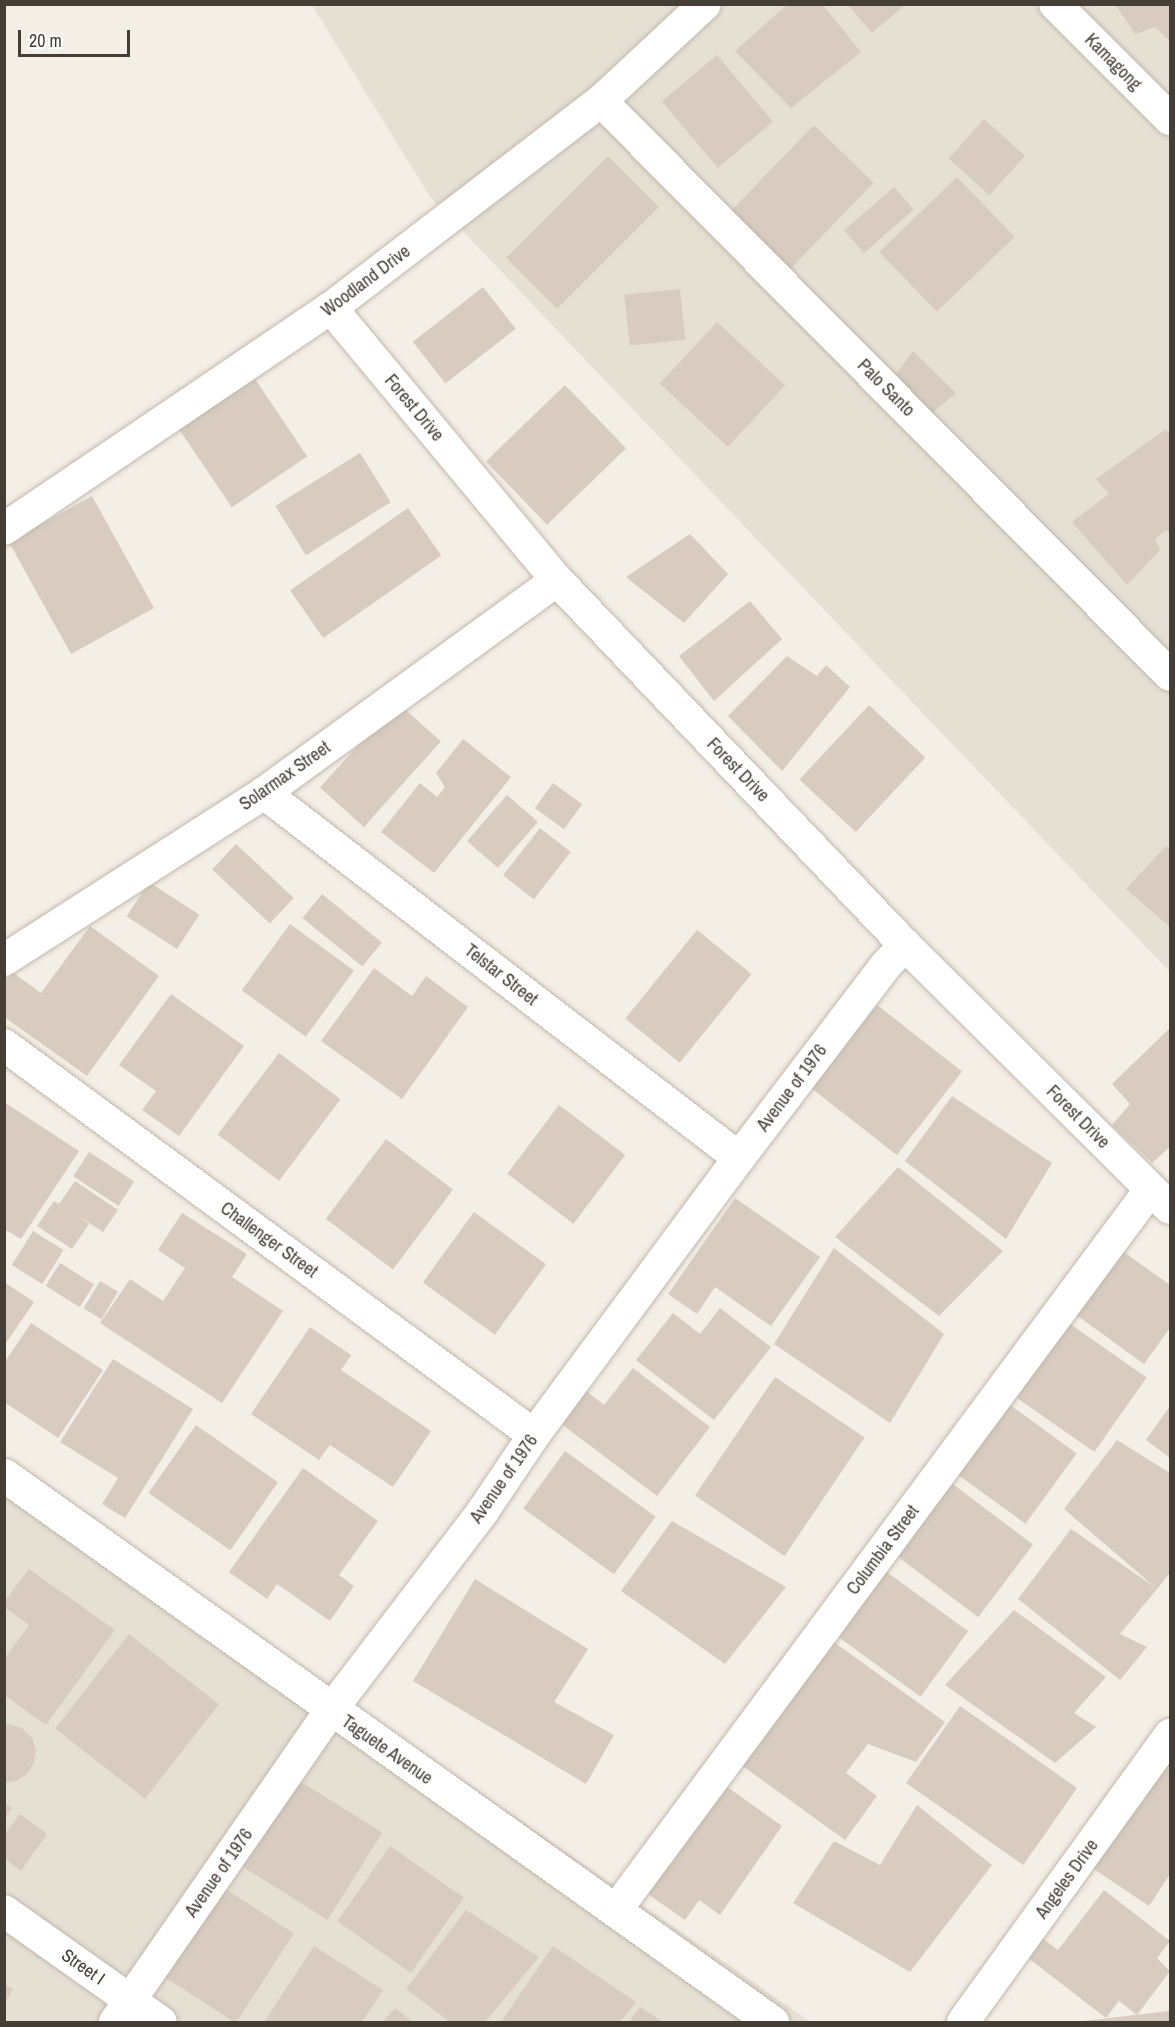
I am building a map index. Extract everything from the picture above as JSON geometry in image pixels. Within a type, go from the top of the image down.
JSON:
[{"type":"street","name":"Woodland Drive","points":[[4,529],[332,308],[601,101],[705,4]]},
{"type":"street","name":"Kamagong","points":[[1055,4],[1170,119]]},
{"type":"street","name":"Palo Santo","points":[[601,101],[1170,675]]},
{"type":"street","name":"Forest Drive","points":[[332,308],[557,580],[905,945],[1160,1199]]},
{"type":"street","name":"Solarmax Street","points":[[4,960],[264,793],[557,580]]},
{"type":"street","name":"Telstar Street","points":[[264,793],[738,1158]]},
{"type":"street","name":"Avenue of 1976","points":[[123,2012],[332,1710],[483,1511],[534,1435],[738,1158],[886,965],[905,945]]},
{"type":"street","name":"Challenger Street","points":[[4,1045],[534,1435]]},
{"type":"street","name":"Columbia Street","points":[[616,1910],[1160,1199]]},
{"type":"street","name":"Taguete Avenue","points":[[4,1474],[772,2022]]},
{"type":"street","name":"Angeles Drive","points":[[963,2022],[1170,1735]]},
{"type":"street","name":"Street I","points":[[4,1911],[123,2012],[161,2022]]},
{"type":"shaded area","points":[[312,5],[1170,5],[1170,972],[430,197]]},
{"type":"shaded area","points":[[5,1463],[811,2022],[5,2022]]},
{"type":"building","points":[[788,4],[822,4],[861,52],[791,108],[735,51]]},
{"type":"building","points":[[847,4],[906,4],[872,33]]},
{"type":"building","points":[[1115,4],[1170,4],[1170,41],[1155,27],[1135,34]]},
{"type":"building","points":[[717,55],[773,122],[718,168],[662,101]]},
{"type":"building","points":[[984,119],[1025,156],[989,195],[949,158]]},
{"type":"building","points":[[814,125],[874,183],[789,270],[729,213]]},
{"type":"building","points":[[608,156],[659,207],[557,309],[506,258]]},
{"type":"building","points":[[957,177],[1015,237],[937,312],[879,252]]},
{"type":"building","points":[[894,187],[914,210],[864,253],[844,230]]},
{"type":"building","points":[[483,287],[516,329],[445,384],[413,342]]},
{"type":"building","points":[[680,289],[685,340],[630,346],[624,295]]},
{"type":"building","points":[[717,322],[785,385],[728,447],[660,383]]},
{"type":"building","points":[[913,351],[956,393],[932,413],[895,375]]},
{"type":"building","points":[[253,376],[307,456],[232,507],[178,427]]},
{"type":"building","points":[[565,385],[626,448],[547,525],[486,461]]},
{"type":"building","points":[[1166,429],[1170,435],[1170,534],[1166,530],[1155,539],[1160,550],[1127,585],[1072,522],[1109,494],[1096,479]]},
{"type":"building","points":[[360,453],[391,502],[306,555],[275,506]]},
{"type":"building","points":[[92,496],[154,608],[71,654],[9,542]]},
{"type":"building","points":[[408,508],[441,556],[323,638],[290,591]]},
{"type":"building","points":[[690,534],[728,574],[684,623],[626,577]]},
{"type":"building","points":[[750,601],[782,639],[714,701],[679,656]]},
{"type":"building","points":[[787,656],[817,676],[826,665],[850,687],[782,771],[728,716]]},
{"type":"building","points":[[397,702],[441,741],[364,827],[320,787]]},
{"type":"building","points":[[869,705],[925,758],[856,832],[799,780]]},
{"type":"building","points":[[463,739],[511,777],[434,873],[381,832],[420,783],[437,797],[445,787],[436,773]]},
{"type":"building","points":[[553,783],[582,804],[564,829],[535,808]]},
{"type":"building","points":[[507,795],[538,822],[498,868],[467,841]]},
{"type":"building","points":[[540,828],[571,852],[534,899],[503,875]]},
{"type":"building","points":[[236,844],[294,898],[270,923],[212,870]]},
{"type":"building","points":[[1166,846],[1170,850],[1170,927],[1126,889]]},
{"type":"building","points":[[149,882],[199,915],[177,949],[127,916]]},
{"type":"building","points":[[322,894],[382,942],[362,967],[302,918]]},
{"type":"building","points":[[290,924],[354,970],[306,1037],[242,990]]},
{"type":"building","points":[[90,926],[159,976],[87,1076],[4,1017],[4,983],[12,972],[41,993]]},
{"type":"building","points":[[697,930],[751,974],[680,1063],[625,1019]]},
{"type":"building","points":[[374,968],[412,996],[426,976],[468,1007],[402,1099],[321,1041]]},
{"type":"building","points":[[171,994],[244,1046],[179,1136],[142,1110],[156,1091],[119,1065]]},
{"type":"building","points":[[877,1005],[962,1071],[897,1155],[812,1089]]},
{"type":"building","points":[[1170,1028],[1170,1147],[1152,1163],[1112,1125],[1130,1104],[1112,1084]]},
{"type":"building","points":[[279,1053],[340,1099],[279,1181],[218,1134]]},
{"type":"building","points":[[952,1096],[1052,1163],[1006,1239],[905,1161]]},
{"type":"building","points":[[7,1104],[79,1151],[21,1239],[4,1229],[4,1108]]},
{"type":"building","points":[[559,1105],[625,1155],[574,1224],[507,1174]]},
{"type":"building","points":[[386,1139],[453,1190],[393,1269],[326,1219]]},
{"type":"building","points":[[89,1152],[134,1181],[118,1206],[73,1176]]},
{"type":"building","points":[[898,1167],[1003,1251],[939,1316],[835,1237]]},
{"type":"building","points":[[75,1181],[118,1210],[103,1232],[77,1215],[89,1224],[72,1249],[37,1226],[54,1201],[59,1204]]},
{"type":"building","points":[[735,1198],[820,1257],[771,1326],[715,1287],[697,1314],[668,1294]]},
{"type":"building","points":[[474,1212],[546,1264],[495,1335],[423,1282]]},
{"type":"building","points":[[182,1213],[247,1254],[232,1277],[283,1311],[222,1403],[100,1323],[130,1279],[163,1301],[185,1268],[158,1250]]},
{"type":"building","points":[[33,1231],[64,1250],[42,1284],[12,1265]]},
{"type":"building","points":[[834,1248],[944,1334],[890,1423],[774,1344]]},
{"type":"building","points":[[1118,1248],[1170,1285],[1170,1328],[1144,1364],[1072,1312]]},
{"type":"building","points":[[60,1263],[94,1284],[80,1307],[46,1286]]},
{"type":"building","points":[[100,1281],[118,1292],[102,1319],[84,1308]]},
{"type":"building","points":[[4,1282],[34,1302],[4,1346]]},
{"type":"building","points":[[720,1308],[771,1347],[714,1420],[636,1360],[673,1313],[700,1334]]},
{"type":"building","points":[[1063,1319],[1147,1378],[1094,1452],[1011,1394]]},
{"type":"building","points":[[31,1323],[103,1370],[58,1438],[4,1402],[4,1363]]},
{"type":"building","points":[[310,1327],[351,1355],[341,1370],[431,1431],[393,1487],[330,1445],[319,1460],[251,1414]]},
{"type":"building","points":[[113,1359],[193,1409],[125,1518],[102,1504],[118,1478],[60,1442]]},
{"type":"building","points":[[633,1368],[710,1427],[657,1496],[560,1423],[585,1390],[604,1405]]},
{"type":"building","points":[[775,1377],[865,1437],[785,1556],[695,1496]]},
{"type":"building","points":[[999,1397],[1077,1453],[1026,1524],[948,1467]]},
{"type":"building","points":[[1170,1406],[1170,1458],[1146,1440]]},
{"type":"building","points":[[196,1425],[278,1482],[230,1550],[148,1493]]},
{"type":"building","points":[[1117,1440],[1170,1473],[1170,1573],[1120,1634],[1147,1647],[1120,1680],[1018,1599],[1071,1529],[1156,1588],[1064,1509]]},
{"type":"building","points":[[565,1451],[656,1517],[614,1574],[523,1508]]},
{"type":"building","points":[[303,1468],[378,1521],[339,1575],[354,1586],[330,1621],[277,1584],[267,1599],[229,1572]]},
{"type":"building","points":[[946,1479],[1033,1545],[978,1617],[891,1552]]},
{"type":"building","points":[[672,1521],[786,1587],[725,1664],[621,1591]]},
{"type":"building","points":[[29,1569],[115,1630],[46,1725],[4,1695],[4,1659],[29,1625],[4,1607],[4,1602]]},
{"type":"building","points":[[884,1570],[968,1631],[921,1697],[836,1636]]},
{"type":"building","points":[[475,1579],[588,1649],[554,1702],[614,1735],[586,1784],[413,1681]]},
{"type":"building","points":[[1014,1610],[1106,1677],[1074,1713],[1096,1727],[1055,1763],[945,1685]]},
{"type":"building","points":[[129,1634],[219,1704],[145,1799],[55,1729]]},
{"type":"building","points":[[824,1635],[945,1722],[916,1762],[868,1744],[846,1773],[877,1796],[845,1840],[733,1759]]},
{"type":"building","points":[[960,1706],[1077,1788],[1023,1865],[906,1783]]},
{"type":"building","points":[[9,1724],[22,1728],[32,1738],[36,1750],[34,1763],[27,1774],[16,1781],[4,1783],[4,1725]]},
{"type":"building","points":[[1170,1744],[1170,1874],[1149,1906],[1088,1865]]},
{"type":"building","points":[[295,1778],[382,1833],[328,1920],[240,1865]]},
{"type":"building","points":[[719,1781],[782,1826],[720,1915],[699,1900],[685,1920],[642,1890]]},
{"type":"building","points":[[4,1803],[12,1808],[4,1819]]},
{"type":"building","points":[[917,1805],[992,1865],[910,1972],[793,1903],[834,1841],[880,1865]]},
{"type":"building","points":[[20,1814],[47,1834],[21,1871],[4,1858],[4,1835]]},
{"type":"building","points":[[390,1846],[464,1898],[411,1973],[337,1921]]},
{"type":"building","points":[[221,1886],[294,1933],[236,2022],[163,1976]]},
{"type":"building","points":[[1104,1890],[1170,1941],[1157,1958],[1170,1971],[1137,2015],[1119,2001],[1106,2018],[1023,1954],[1038,1935],[1058,1950]]},
{"type":"building","points":[[466,1910],[539,1957],[485,2022],[450,2022],[406,1989]]},
{"type":"building","points":[[314,1946],[383,1990],[362,2022],[264,2022]]},
{"type":"building","points":[[553,1946],[636,2002],[620,2022],[501,2022]]},
{"type":"building","points":[[4,1984],[13,1989],[4,2004]]},
{"type":"building","points":[[640,2007],[663,2022],[629,2022]]},
{"type":"building","points":[[395,2008],[413,2022],[383,2022]]},
{"type":"building","points":[[1169,2011],[1170,2022],[1084,2022],[1084,2021]]}]
